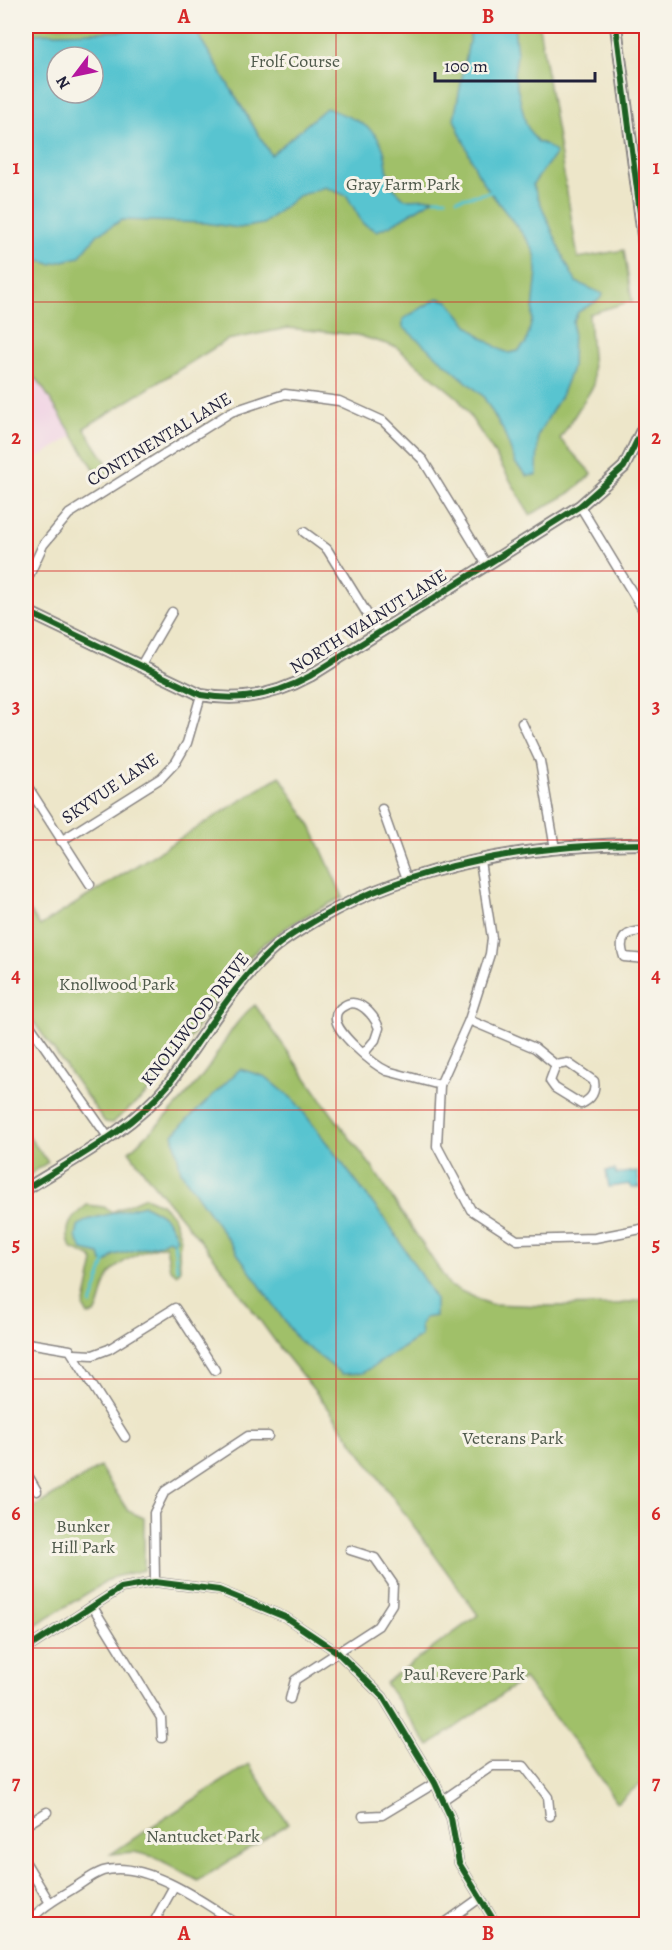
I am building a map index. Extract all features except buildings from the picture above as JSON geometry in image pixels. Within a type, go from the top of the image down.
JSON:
[{"type":"street","points":[[616,26],[646,260]]},
{"type":"street","name":"CONTINENTAL LANE","points":[[26,582],[43,545],[69,514],[231,412],[285,394],[339,401],[383,421],[423,460],[487,565]]},
{"type":"street","name":"NORTH WALNUT LANE","points":[[26,611],[201,695],[235,698],[276,692],[310,676],[580,506],[624,467],[646,422]]},
{"type":"street","points":[[580,506],[646,615]]},
{"type":"street","points":[[304,532],[327,549],[379,633]]},
{"type":"street","points":[[140,667],[172,612]]},
{"type":"street","name":"SKYVUE LANE","points":[[61,841],[161,778],[176,762],[187,743],[201,695]]},
{"type":"street","points":[[522,723],[540,761],[555,849]]},
{"type":"street","points":[[26,784],[90,884]]},
{"type":"street","points":[[382,809],[407,879]]},
{"type":"street","name":"KNOLLWOOD DRIVE","points":[[26,1189],[108,1137],[144,1109],[168,1086],[238,984],[273,948],[330,913],[407,879],[480,861],[555,849],[605,844],[646,844]]},
{"type":"street","points":[[480,861],[492,938],[490,954],[470,1020],[440,1085],[436,1146],[471,1210],[517,1240],[595,1238],[646,1228]]},
{"type":"street","points":[[646,931],[634,931],[627,935],[623,939],[621,948],[624,957],[646,959]]},
{"type":"street","points":[[364,1053],[375,1040],[379,1028],[363,1006],[348,1003],[342,1006],[336,1014],[336,1022],[351,1042],[380,1067],[387,1071],[440,1085]]},
{"type":"street","points":[[26,1020],[108,1137]]},
{"type":"street","points":[[470,1020],[535,1048],[556,1065],[568,1063],[594,1081],[594,1094],[589,1101],[581,1104],[555,1088],[550,1081],[556,1065]]},
{"type":"street","points":[[74,1354],[93,1355],[109,1349],[176,1308],[215,1370]]},
{"type":"street","points":[[26,1341],[70,1350],[125,1437]]},
{"type":"street","points":[[155,1582],[154,1513],[165,1491],[248,1436],[268,1436]]},
{"type":"street","points":[[26,1472],[37,1491]]},
{"type":"street","points":[[290,1699],[295,1680],[378,1626],[392,1604],[393,1584],[375,1558],[350,1550]]},
{"type":"street","points":[[26,1649],[122,1588],[155,1582],[219,1590],[285,1617],[336,1653],[383,1698],[435,1783],[452,1818],[459,1863],[496,1924]]},
{"type":"street","points":[[93,1607],[161,1718],[162,1738]]},
{"type":"street","points":[[443,1800],[492,1766],[524,1767],[548,1797],[550,1816]]},
{"type":"street","points":[[363,1816],[382,1815],[435,1783]]},
{"type":"street","points":[[26,1825],[48,1812]]},
{"type":"street","points":[[26,1863],[50,1903]]},
{"type":"street","points":[[28,1924],[50,1903],[103,1871],[133,1869],[158,1877],[237,1924]]},
{"type":"street","points":[[153,1924],[174,1886]]},
{"type":"street","points":[[445,1923],[480,1898]]},
{"type":"shaded area","points":[[26,376],[37,380],[73,436],[26,465]]},
{"type":"green space","name":"Gray Farm Park","points":[[26,26],[539,26],[578,258],[624,250],[632,301],[589,314],[594,385],[560,439],[592,474],[570,493],[530,515],[495,454],[458,398],[396,347],[357,335],[288,328],[227,340],[84,428],[111,470],[100,478],[38,380],[26,376]]},
{"type":"green space","name":"Knollwood Park","points":[[280,776],[310,824],[343,897],[279,932],[246,960],[222,990],[163,1077],[112,1123],[105,1122],[26,1011],[26,905],[40,926]]},
{"type":"green space","name":"Veterans Park","points":[[255,1005],[372,1167],[450,1286],[489,1304],[613,1305],[646,1299],[646,1779],[617,1803],[579,1748],[524,1679],[429,1746],[385,1683],[478,1615],[326,1405],[280,1348],[213,1256],[129,1151],[188,1093],[206,1071],[240,1019]]},
{"type":"green space","points":[[26,1133],[48,1162],[26,1177]]},
{"type":"green space","points":[[145,1197],[161,1204],[173,1216],[181,1238],[180,1271],[176,1274],[170,1269],[166,1246],[153,1248],[137,1255],[115,1268],[106,1282],[95,1314],[88,1315],[84,1308],[94,1262],[92,1258],[71,1248],[68,1229],[72,1219],[87,1205],[104,1207],[112,1212]]},
{"type":"green space","name":"Bunker Hill Park","points":[[100,1467],[128,1511],[144,1518],[144,1570],[114,1577],[32,1627],[26,1616],[26,1512]]},
{"type":"green space","name":"Nantucket Park","points":[[249,1764],[288,1824],[198,1881],[155,1857],[134,1852],[111,1854],[145,1831]]},
{"type":"water","points":[[138,26],[188,26],[197,33],[271,155],[326,108],[361,123],[375,134],[384,151],[389,184],[405,199],[435,198],[377,231],[363,224],[347,196],[325,187],[298,196],[263,224],[239,228],[205,223],[122,220],[98,234],[79,257],[51,264],[32,259],[26,254],[26,34],[126,31]]},
{"type":"water","points":[[472,26],[514,26],[517,55],[514,75],[526,124],[538,142],[556,153],[533,184],[534,188],[576,282],[603,294],[599,300],[578,312],[573,322],[572,368],[561,396],[538,435],[537,475],[527,476],[516,464],[503,430],[483,396],[403,327],[403,319],[438,298],[448,301],[480,336],[509,353],[518,351],[526,343],[532,320],[537,271],[535,254],[477,172],[454,119]]},
{"type":"water","points":[[240,1069],[266,1077],[295,1101],[392,1229],[435,1298],[435,1316],[424,1318],[420,1325],[421,1336],[363,1373],[342,1374],[297,1339],[181,1172],[173,1134]]},
{"type":"water","points":[[615,1170],[616,1174],[637,1171],[640,1187],[631,1188],[630,1184],[609,1187],[606,1171]]},
{"type":"water","points":[[144,1205],[161,1214],[168,1221],[177,1238],[174,1242],[168,1239],[160,1244],[114,1255],[107,1263],[102,1262],[100,1254],[83,1250],[76,1237],[78,1226],[87,1220]]},
{"type":"waterway","points":[[457,199],[491,192]]},
{"type":"waterway","points":[[435,199],[446,199]]},
{"type":"waterway","points":[[174,1242],[177,1269]]},
{"type":"waterway","points":[[91,1305],[105,1262]]},
{"type":"cycle path","points":[[616,26],[646,259]]},
{"type":"cycle path","points":[[26,611],[201,695],[230,698],[271,692],[310,676],[580,506],[624,467],[646,422]]},
{"type":"cycle path","points":[[26,1189],[101,1143],[137,1116],[171,1081],[219,1011],[261,960],[278,945],[318,919],[395,884],[477,860],[562,848],[646,844]]},
{"type":"cycle path","points":[[26,1649],[121,1588],[155,1582],[219,1590],[285,1617],[337,1652],[383,1697],[435,1783],[451,1818],[459,1863],[496,1924]]},
{"type":"park label","name":"Frolf Course","points":[[295,61]]},
{"type":"park label","name":"Paul Revere Park","points":[[464,1674]]}]
